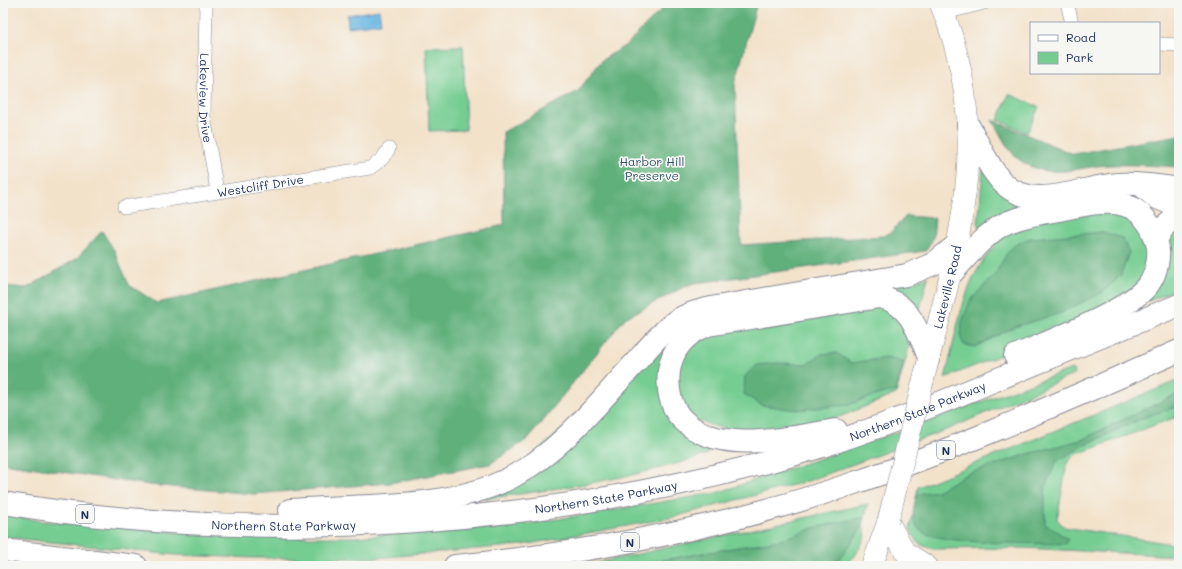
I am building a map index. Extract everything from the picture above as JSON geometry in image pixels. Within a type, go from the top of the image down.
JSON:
[{"type":"highway","points":[[968,125],[998,177],[1009,187],[1022,194],[1040,197],[1109,185],[1140,185],[1179,189]]},
{"type":"highway","points":[[1140,185],[1155,197],[1179,207]]},
{"type":"highway","points":[[939,404],[1004,361],[1092,321],[1138,294],[1148,285],[1155,271],[1158,255],[1156,240],[1144,218],[1134,210],[1116,202],[1101,202],[1034,215],[1005,224],[990,234],[951,274]]},
{"type":"highway","points":[[1156,240],[1163,228],[1179,215]]},
{"type":"highway","points":[[167,521],[294,510],[370,507],[415,502],[454,496],[491,485],[512,477],[550,452],[660,335],[684,316],[709,308],[907,275],[933,264],[958,243]]},
{"type":"highway","points":[[889,423],[770,439],[718,440],[698,433],[676,412],[669,392],[670,367],[674,354],[681,342],[695,331],[708,325],[879,297],[893,301],[904,309],[913,323],[929,357]]},
{"type":"highway","name":"Northern State Parkway","points":[[3,503],[63,512],[167,521],[269,525],[370,523],[472,516],[540,508],[624,495],[720,474],[818,447],[889,423],[939,404],[1179,305]]},
{"type":"highway","name":"N","points":[[455,566],[551,555],[652,537],[702,526],[794,502],[850,484],[968,442],[1179,351]]},
{"type":"highway","points":[[1088,391],[1179,366]]},
{"type":"highway","points":[[3,550],[136,566]]},
{"type":"main road","name":"Lakeville Road","points":[[872,566],[888,521],[951,274],[958,243],[967,178],[968,125],[961,70],[946,6]]},
{"type":"main road","points":[[888,521],[905,552],[927,566]]},
{"type":"street","name":"Lakeview Drive","points":[[206,3],[204,116],[217,191]]},
{"type":"street","points":[[946,6],[984,3]]},
{"type":"street","points":[[1067,3],[1072,22]]},
{"type":"street","points":[[1160,44],[1179,45]]},
{"type":"street","name":"Westcliff Drive","points":[[124,207],[217,191],[370,168],[382,159],[389,149]]},
{"type":"green space","name":"Harbor Hill Preserve","points":[[665,3],[757,3],[735,84],[741,245],[883,236],[890,233],[906,216],[935,218],[933,239],[925,251],[690,284],[625,318],[528,439],[490,464],[390,483],[254,494],[149,485],[3,463],[3,286],[27,288],[76,259],[102,231],[114,250],[129,285],[157,303],[504,225],[503,132],[578,91],[602,60],[626,45],[663,8]]},
{"type":"green space","points":[[463,46],[466,130],[429,131],[426,47]]},
{"type":"green space","points":[[1009,94],[1039,107],[1027,133],[998,120]]},
{"type":"green space","points":[[992,120],[1073,154],[1179,135],[1179,167],[1108,165],[1061,171],[1039,170],[1028,165],[1013,154],[1006,145]]},
{"type":"green space","points":[[983,170],[1026,201],[1019,209],[980,230],[978,225]]},
{"type":"green space","points":[[1104,207],[1134,216],[1149,251],[1148,270],[1134,288],[1062,330],[945,378],[957,326],[967,292],[983,261],[994,247],[992,239],[1020,224]]},
{"type":"green space","points":[[1175,229],[1179,230],[1179,288],[1149,301],[1147,294],[1164,234]]},
{"type":"green space","points":[[1103,232],[1122,238],[1129,252],[1121,275],[1103,292],[1061,313],[1014,327],[975,347],[964,345],[961,339],[962,322],[970,301],[996,273],[1007,253],[1016,244],[1030,238]]},
{"type":"green space","points":[[928,277],[920,309],[900,293],[884,288]]},
{"type":"green space","points":[[889,303],[911,332],[907,335],[909,348],[896,394],[842,416],[785,429],[731,431],[691,419],[678,400],[674,375],[685,352],[710,331]]},
{"type":"green space","points":[[667,334],[673,339],[658,382],[709,445],[708,454],[681,463],[598,482],[485,499]]},
{"type":"green space","points":[[837,353],[851,363],[886,358],[904,362],[896,391],[881,394],[847,405],[796,410],[761,405],[744,394],[745,376],[757,365],[778,363],[807,364],[821,354]]},
{"type":"green space","points":[[1072,369],[1075,374],[951,428],[808,481],[670,518],[523,545],[375,558],[254,558],[175,555],[3,537],[3,514],[40,521],[230,537],[355,537],[533,523],[716,493],[869,442]]},
{"type":"green space","points":[[1179,380],[1179,416],[1075,455],[1067,463],[1057,519],[1064,527],[1179,545],[1179,556],[1023,548],[932,549],[919,544],[910,529],[918,487]]},
{"type":"green space","points":[[1179,393],[1179,406],[1145,417],[1089,443],[1057,461],[1045,487],[1045,524],[1068,539],[1065,544],[965,541],[944,538],[928,534],[919,529],[914,521],[917,494],[937,491],[967,474],[1028,454],[1081,440]]},
{"type":"green space","points":[[868,504],[863,526],[866,536],[855,556],[844,566],[583,566]]},
{"type":"green space","points":[[865,517],[863,526],[840,559],[817,566],[627,566],[780,540],[817,527]]},
{"type":"water","points":[[379,10],[381,23],[348,27],[347,15]]}]
